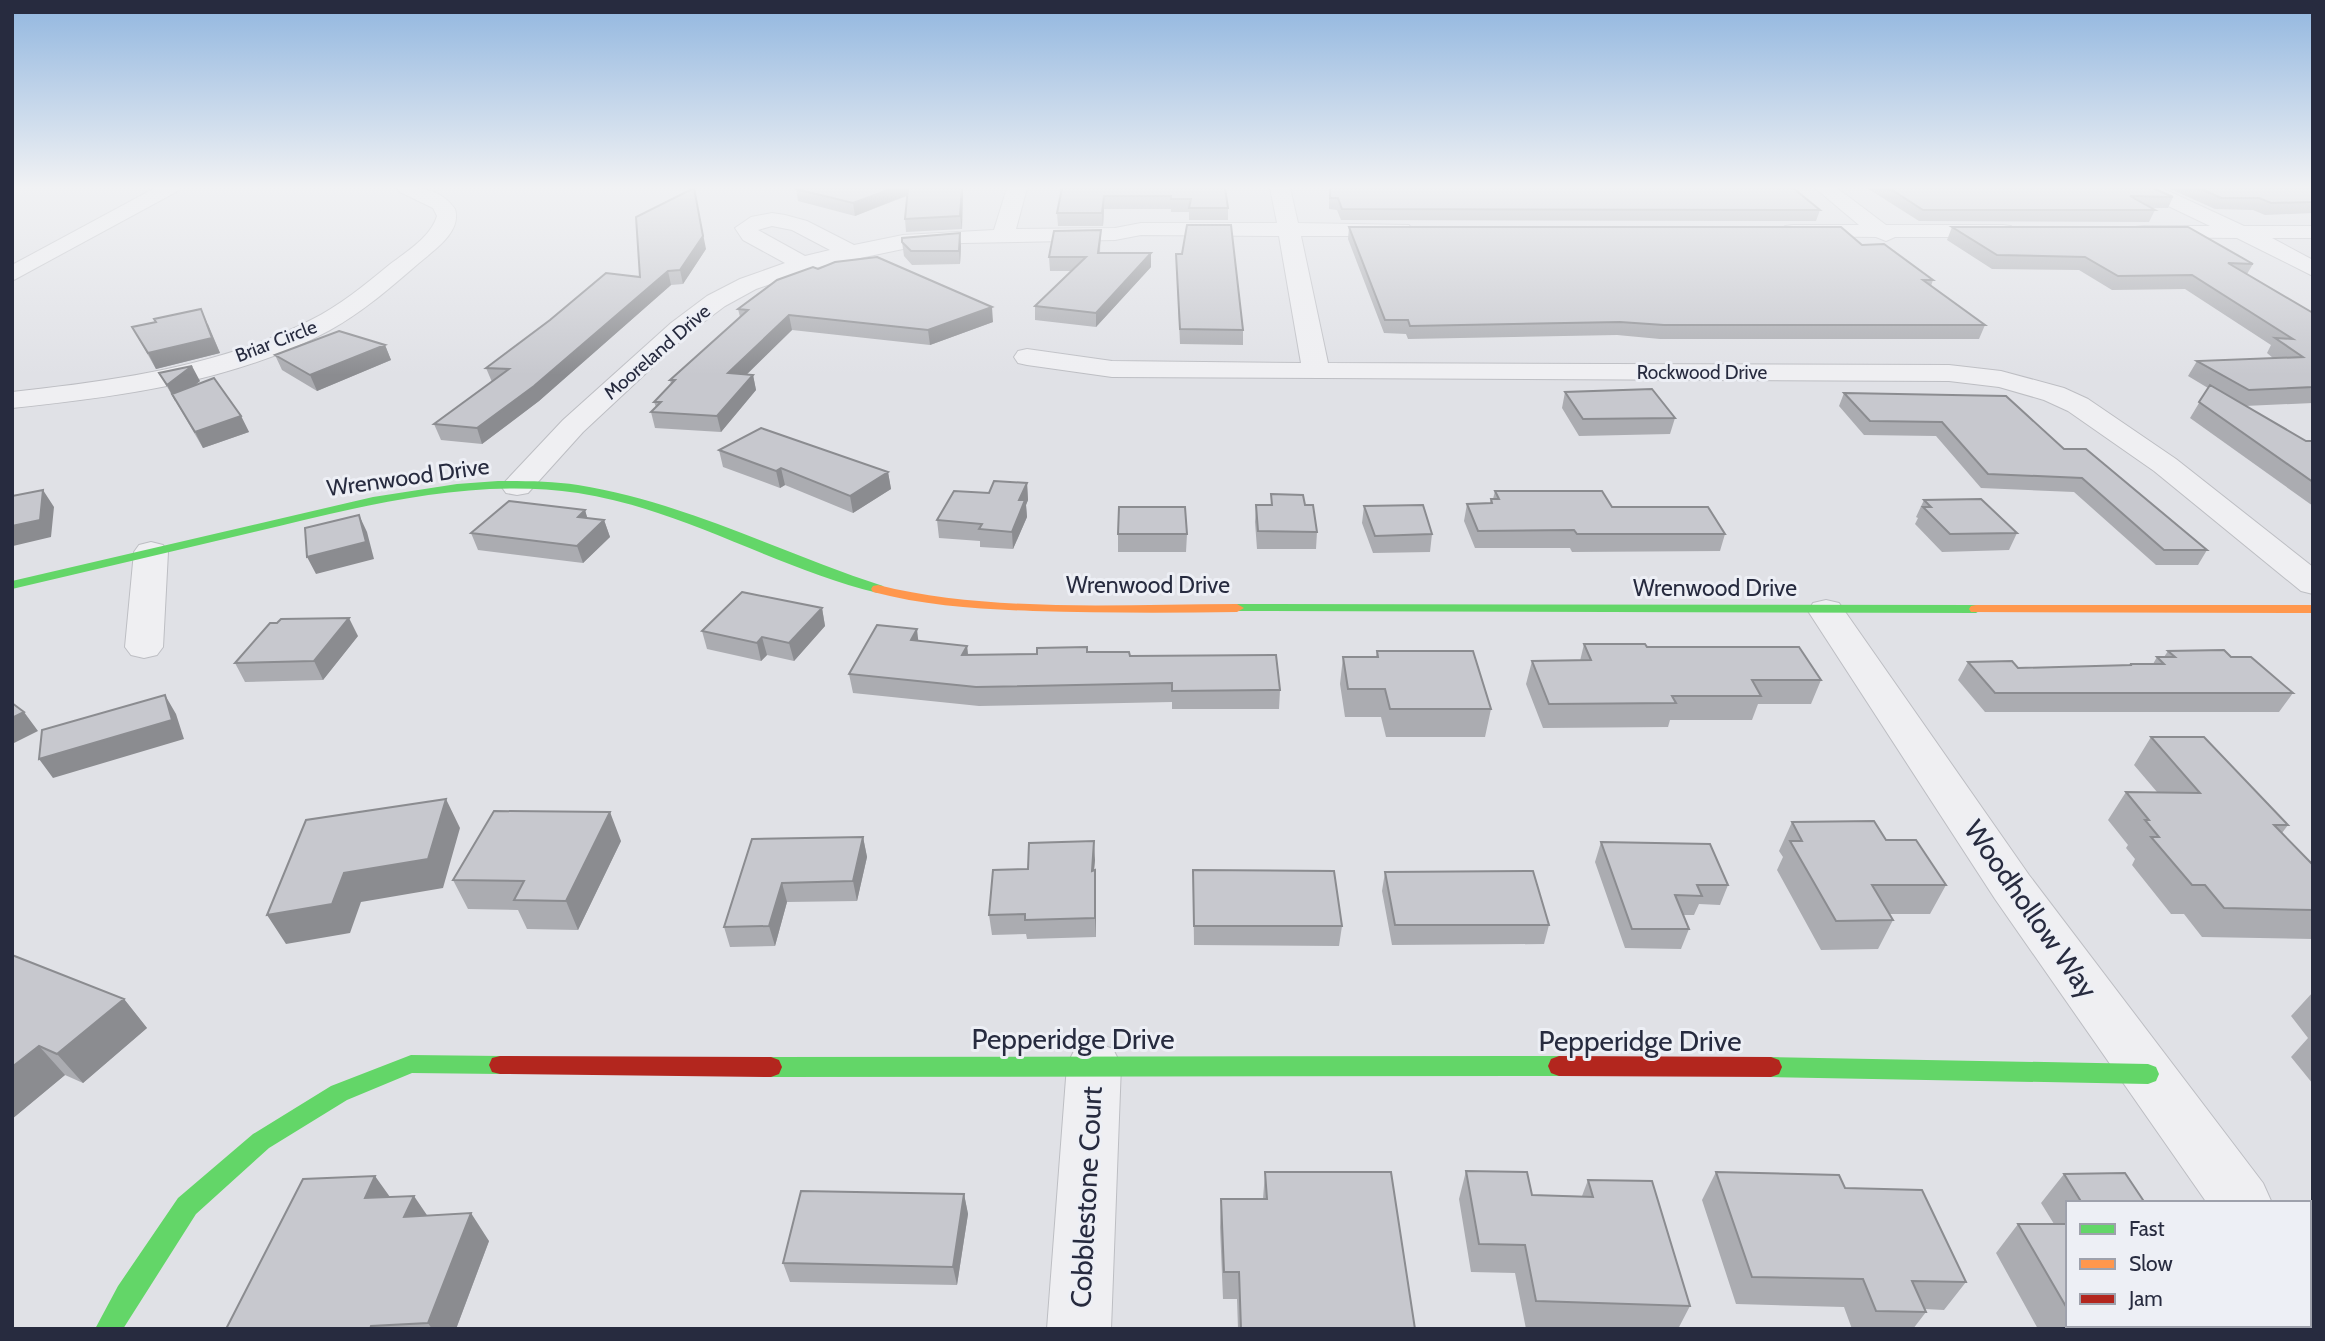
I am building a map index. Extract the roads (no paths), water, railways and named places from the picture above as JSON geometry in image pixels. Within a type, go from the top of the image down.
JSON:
[{"type":"street","points":[[12,274],[55,251]]},
{"type":"street","name":"Briar Circle","points":[[12,400],[83,392],[195,369],[263,349],[317,327],[371,291],[420,251]]},
{"type":"street","points":[[779,251],[803,264]]},
{"type":"street","name":"Mooreland Drive","points":[[517,486],[573,426],[691,318],[739,288],[803,264],[859,251]]},
{"type":"street","points":[[1292,251],[1313,345],[1315,371]]},
{"type":"street","points":[[2277,251],[2313,269]]},
{"type":"street","name":"Rockwood Drive","points":[[1027,357],[1112,369],[1936,373],[2001,379],[2054,394],[2100,418],[2313,584]]},
{"type":"street","name":"Wrenwood Drive","points":[[12,585],[407,495],[453,489],[517,486],[577,489],[649,505],[862,584],[902,596],[946,603],[1059,608],[1826,611],[2313,609]]},
{"type":"street","points":[[144,647],[151,552]]},
{"type":"street","name":"Woodhollow Way","points":[[1826,611],[2012,887],[2241,1201]]},
{"type":"street","name":"Pepperidge Drive","points":[[108,1329],[127,1295],[187,1206],[261,1141],[340,1093],[411,1065],[1738,1066],[2148,1074]]},
{"type":"street","name":"Cobblestone Court","points":[[1079,1329],[1094,1065]]}]
